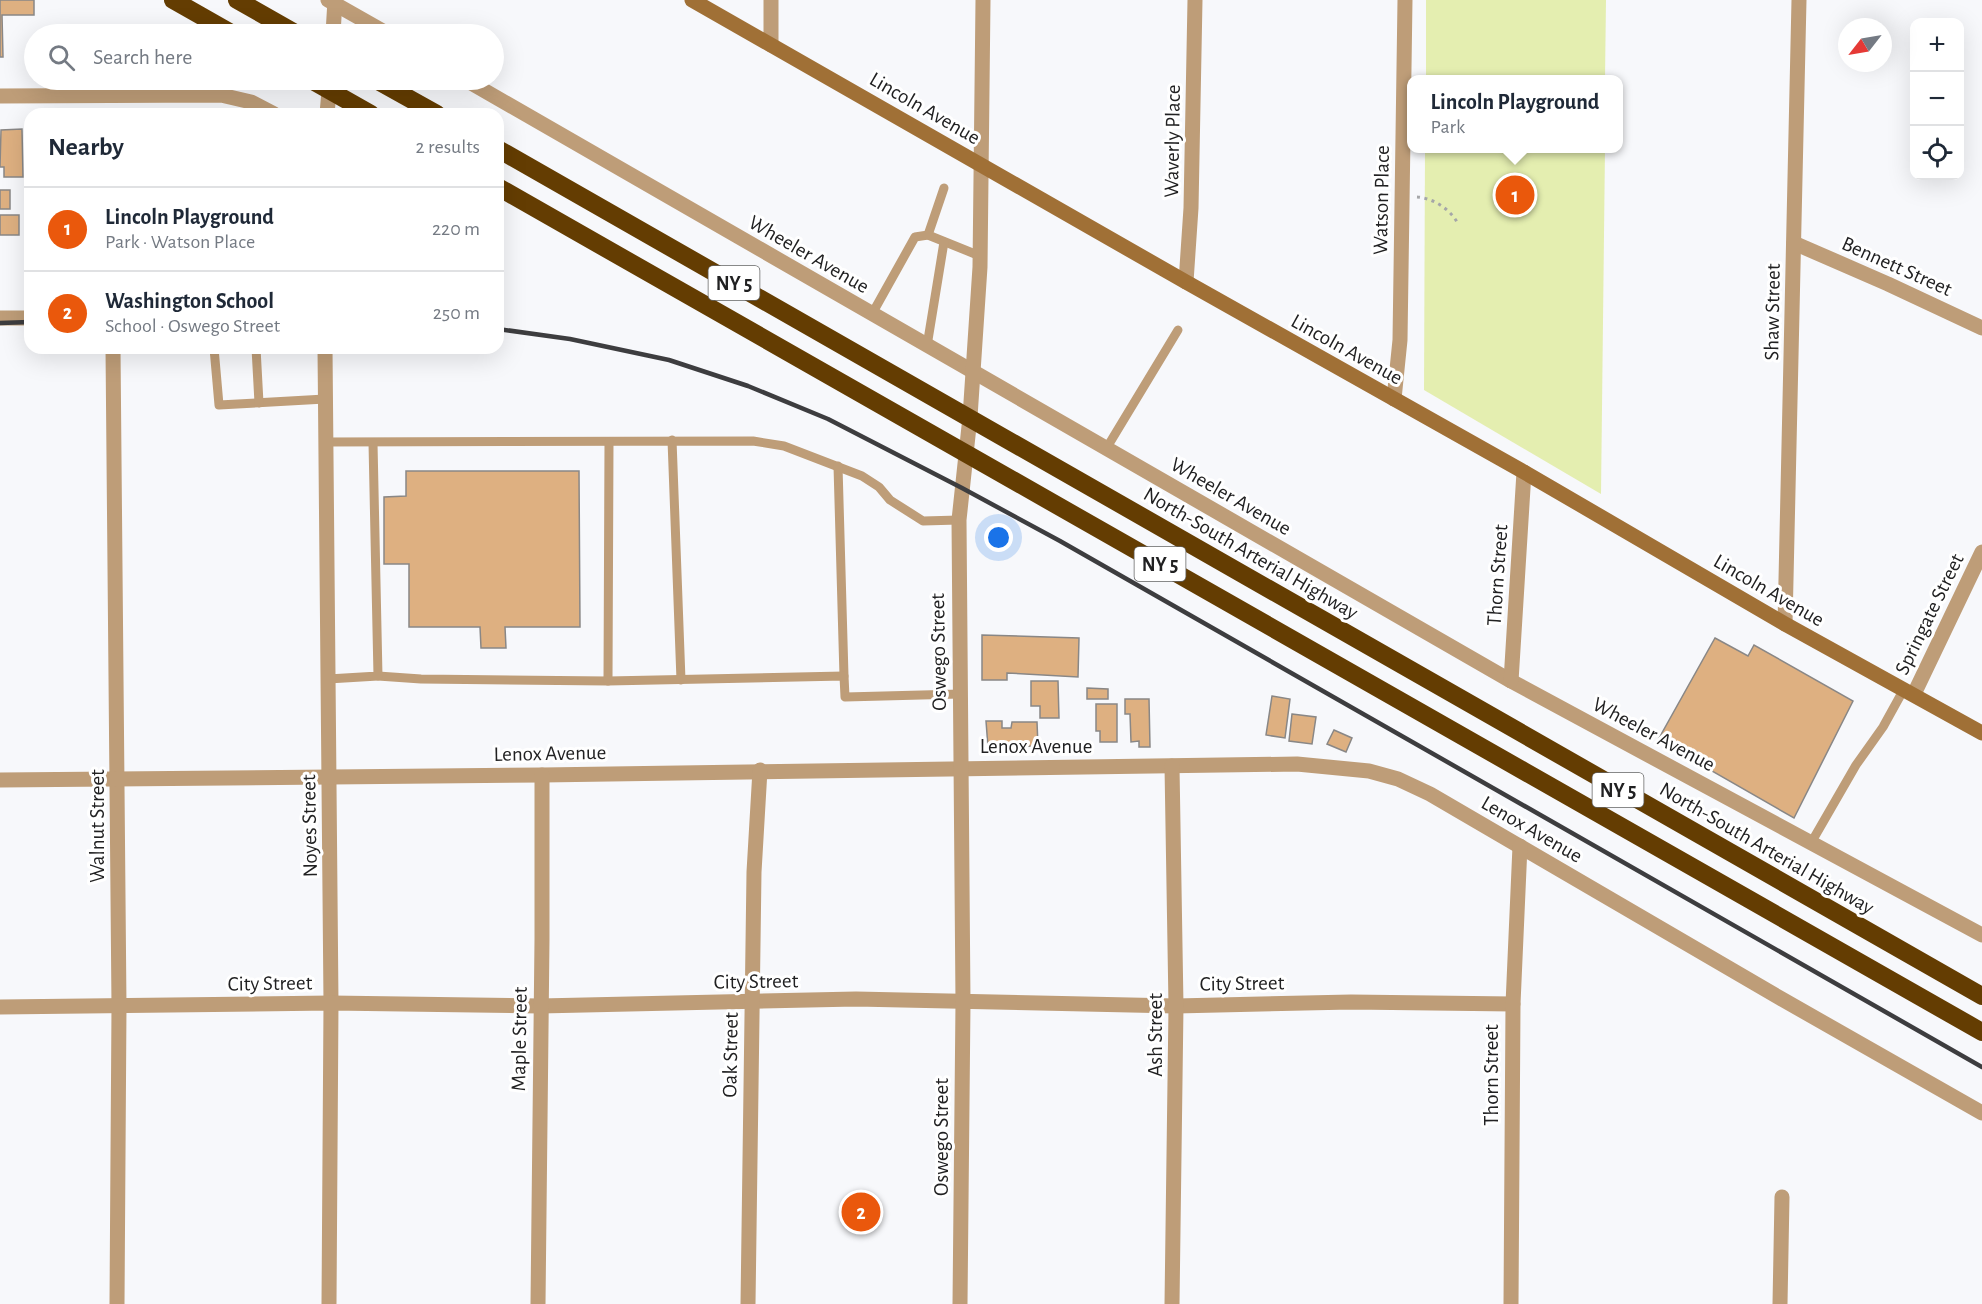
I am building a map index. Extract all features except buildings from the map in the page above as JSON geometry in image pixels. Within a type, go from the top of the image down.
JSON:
[{"type":"highway","points":[[173,0],[215,24]]},
{"type":"highway","points":[[237,0],[279,24]]},
{"type":"highway","points":[[336,90],[362,108]]},
{"type":"highway","points":[[394,90],[426,108]]},
{"type":"highway","name":"North-South Arterial Highway","points":[[504,152],[1982,996]]},
{"type":"highway","name":"NY 5","points":[[504,189],[1982,1032]]},
{"type":"street","name":"Lincoln Avenue","points":[[692,0],[1524,472],[1785,624],[1982,733]]},
{"type":"street","points":[[771,0],[771,45]]},
{"type":"street","name":"Oswego Street","points":[[960,1304],[963,1002],[959,520],[970,417],[980,256],[983,0]]},
{"type":"street","name":"Waverly Place","points":[[1186,282],[1191,208],[1195,0]]},
{"type":"street","name":"Watson Place","points":[[1394,399],[1400,340],[1405,0]]},
{"type":"street","name":"Shaw Street","points":[[1785,624],[1799,0]]},
{"type":"street","points":[[332,1],[333,24]]},
{"type":"street","points":[[332,1],[371,24]]},
{"type":"street","points":[[327,108],[329,90]]},
{"type":"street","name":"Wheeler Avenue","points":[[483,90],[1511,681],[1982,935]]},
{"type":"street","points":[[0,96],[221,94],[251,102],[262,108]]},
{"type":"street","name":"Bennett Street","points":[[1794,243],[1982,328]]},
{"type":"street","points":[[0,318],[24,318]]},
{"type":"street","name":"Walnut Street","points":[[113,354],[119,1006],[117,1304]]},
{"type":"street","name":"Noyes Street","points":[[325,354],[331,1003],[329,1304]]},
{"type":"street","name":"Thorn Street","points":[[1511,681],[1524,472]]},
{"type":"street","name":"Springate Street","points":[[1909,691],[1982,552]]},
{"type":"street","name":"Lenox Avenue","points":[[0,780],[1297,764],[1369,771],[1398,779],[1430,794],[1982,1113]]},
{"type":"street","name":"Ash Street","points":[[1172,766],[1176,1006],[1172,1304]]},
{"type":"street","name":"Oak Street","points":[[748,1304],[754,872],[760,770]]},
{"type":"street","name":"Maple Street","points":[[537,1304],[542,775]]},
{"type":"street","name":"Thorn Street","points":[[1511,1304],[1513,1004],[1520,846]]},
{"type":"street","name":"City Street","points":[[0,1007],[331,1003],[540,1006],[856,999],[1176,1006],[1351,1002],[1513,1004]]},
{"type":"street","points":[[1780,1304],[1782,1197]]},
{"type":"lane","points":[[928,235],[944,188]]},
{"type":"lane","points":[[872,314],[915,237],[928,235],[980,256]]},
{"type":"lane","points":[[927,346],[944,242]]},
{"type":"lane","points":[[1106,449],[1178,330]]},
{"type":"lane","points":[[215,354],[219,405],[325,399]]},
{"type":"lane","points":[[256,354],[259,403]]},
{"type":"lane","points":[[672,440],[681,680]]},
{"type":"lane","points":[[326,441],[374,443],[753,441],[784,446],[862,476],[879,487],[890,500],[923,521],[959,520]]},
{"type":"lane","points":[[608,681],[609,442]]},
{"type":"lane","points":[[374,443],[378,676]]},
{"type":"lane","points":[[837,466],[845,697],[960,694]]},
{"type":"lane","points":[[328,679],[378,676],[421,680],[608,681],[844,676]]},
{"type":"lane","points":[[1811,843],[1856,765],[1909,691]]},
{"type":"path","points":[[1402,197],[1430,198],[1452,215],[1457,222]]},
{"type":"green space","points":[[1426,0],[1606,0],[1605,75],[1426,75]]},
{"type":"green space","points":[[1425,153],[1605,153],[1601,494],[1424,390]]},
{"type":"railway","points":[[0,323],[24,322]]},
{"type":"railway","points":[[504,330],[570,339],[669,360],[748,386],[828,419],[1060,541],[1982,1067]]},
{"type":"place","name":"Lincoln Playground","points":[[1515,195]]},
{"type":"place","name":"Washington School","points":[[861,1212]]}]
